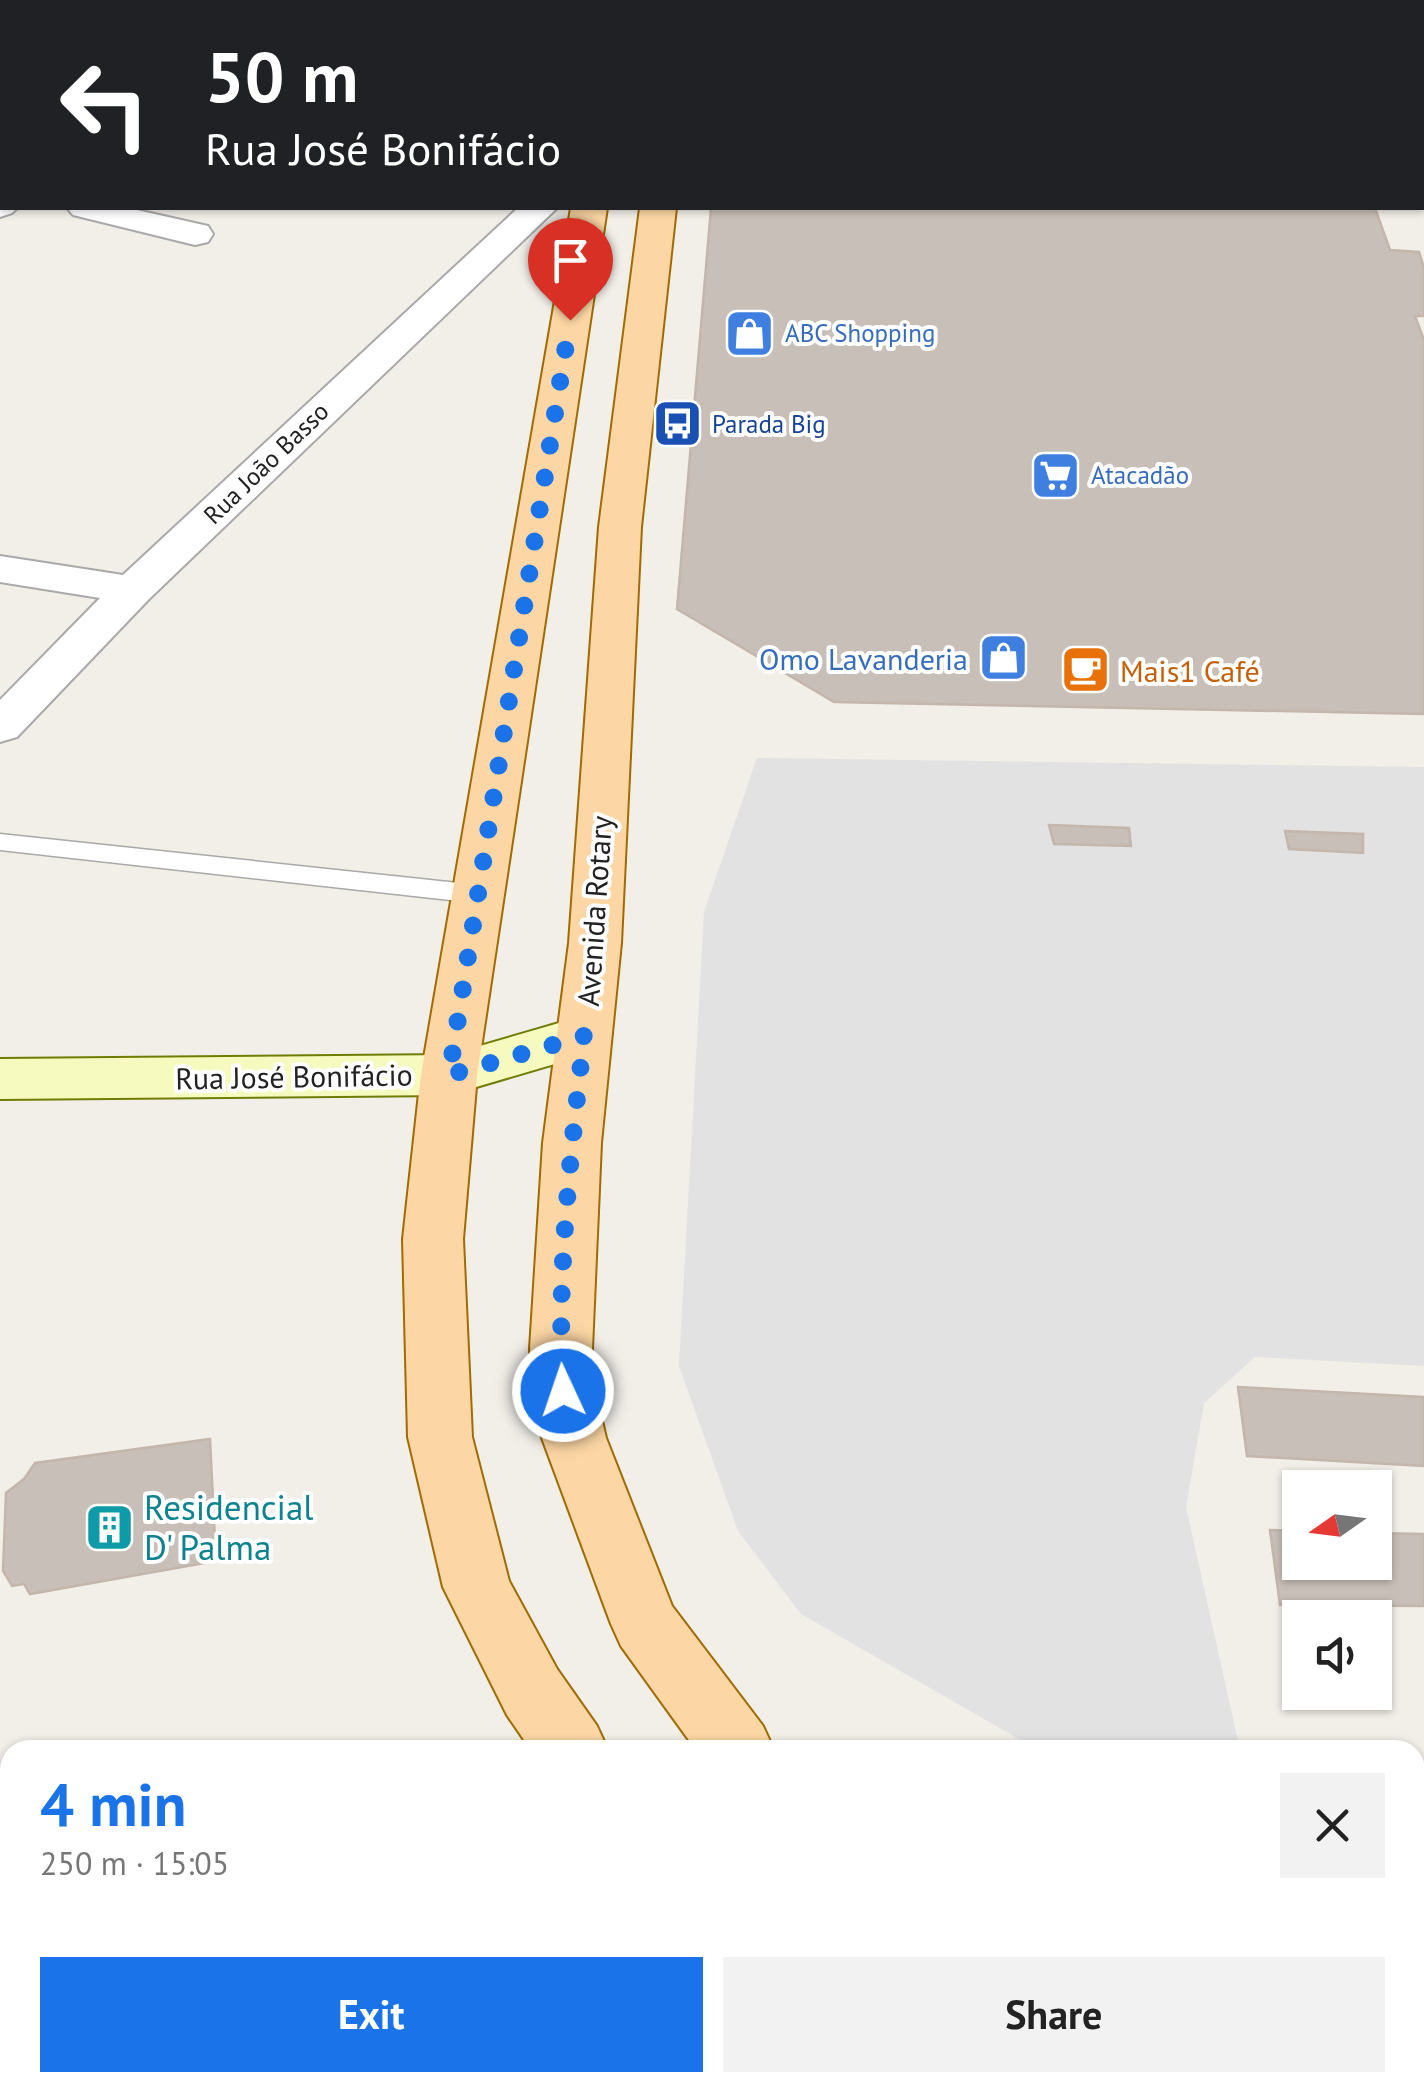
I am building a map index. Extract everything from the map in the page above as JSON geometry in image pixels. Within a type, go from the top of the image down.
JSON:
[{"type":"main road","points":[[565,1740],[532,1692],[477,1587],[440,1437],[434,1239],[449,1075],[589,210]]},
{"type":"main road","name":"Avenida Rotary","points":[[658,210],[620,526],[595,943],[572,1143],[560,1349],[563,1391],[590,1484],[645,1624],[731,1740]]},
{"type":"street","points":[[93,210],[195,234]]},
{"type":"street","name":"Rua João Basso","points":[[0,727],[133,590],[480,259],[537,210]]},
{"type":"street","points":[[0,569],[133,590]]},
{"type":"street","name":"Rua José Bonifácio","points":[[0,1080],[449,1075],[584,1036]]},
{"type":"lane","points":[[0,842],[477,894]]},
{"type":"shaded area","points":[[757,758],[1424,767],[1424,1366],[1255,1357],[1204,1403],[1186,1507],[1238,1740],[1021,1740],[801,1614],[738,1531],[679,1366],[704,912]]},
{"type":"building","name":"Atacadão","points":[[711,210],[1376,210],[1390,250],[1419,252],[1424,268],[1424,316],[1415,316],[1424,340],[1424,714],[834,702],[677,609]]},
{"type":"building","points":[[1049,825],[1129,828],[1131,846],[1054,844]]},
{"type":"building","points":[[1285,831],[1363,834],[1363,853],[1289,849]]},
{"type":"building","points":[[1238,1387],[1424,1397],[1424,1466],[1247,1456]]},
{"type":"building","name":"Residencial D' Palma","points":[[210,1439],[216,1561],[30,1594],[24,1584],[12,1586],[3,1571],[6,1493],[24,1479],[35,1463]]},
{"type":"building","points":[[1270,1530],[1282,1530],[1282,1580],[1392,1580],[1392,1533],[1424,1534],[1424,1606],[1392,1606],[1392,1600],[1282,1600],[1280,1605]]},
{"type":"place","name":"ABC Shopping","points":[[750,333]]},
{"type":"place","name":"Parada Big","points":[[677,424]]},
{"type":"place","name":"Atacadão","points":[[1056,475]]},
{"type":"place","name":"Omo Lavanderia","points":[[1003,658]]},
{"type":"place","name":"Mais1 Café","points":[[1085,670]]},
{"type":"place","name":"Residencial D' Palma","points":[[109,1527]]},
{"type":"route","points":[[563,1391],[560,1349],[572,1143],[584,1036],[449,1075],[570,320]]}]
